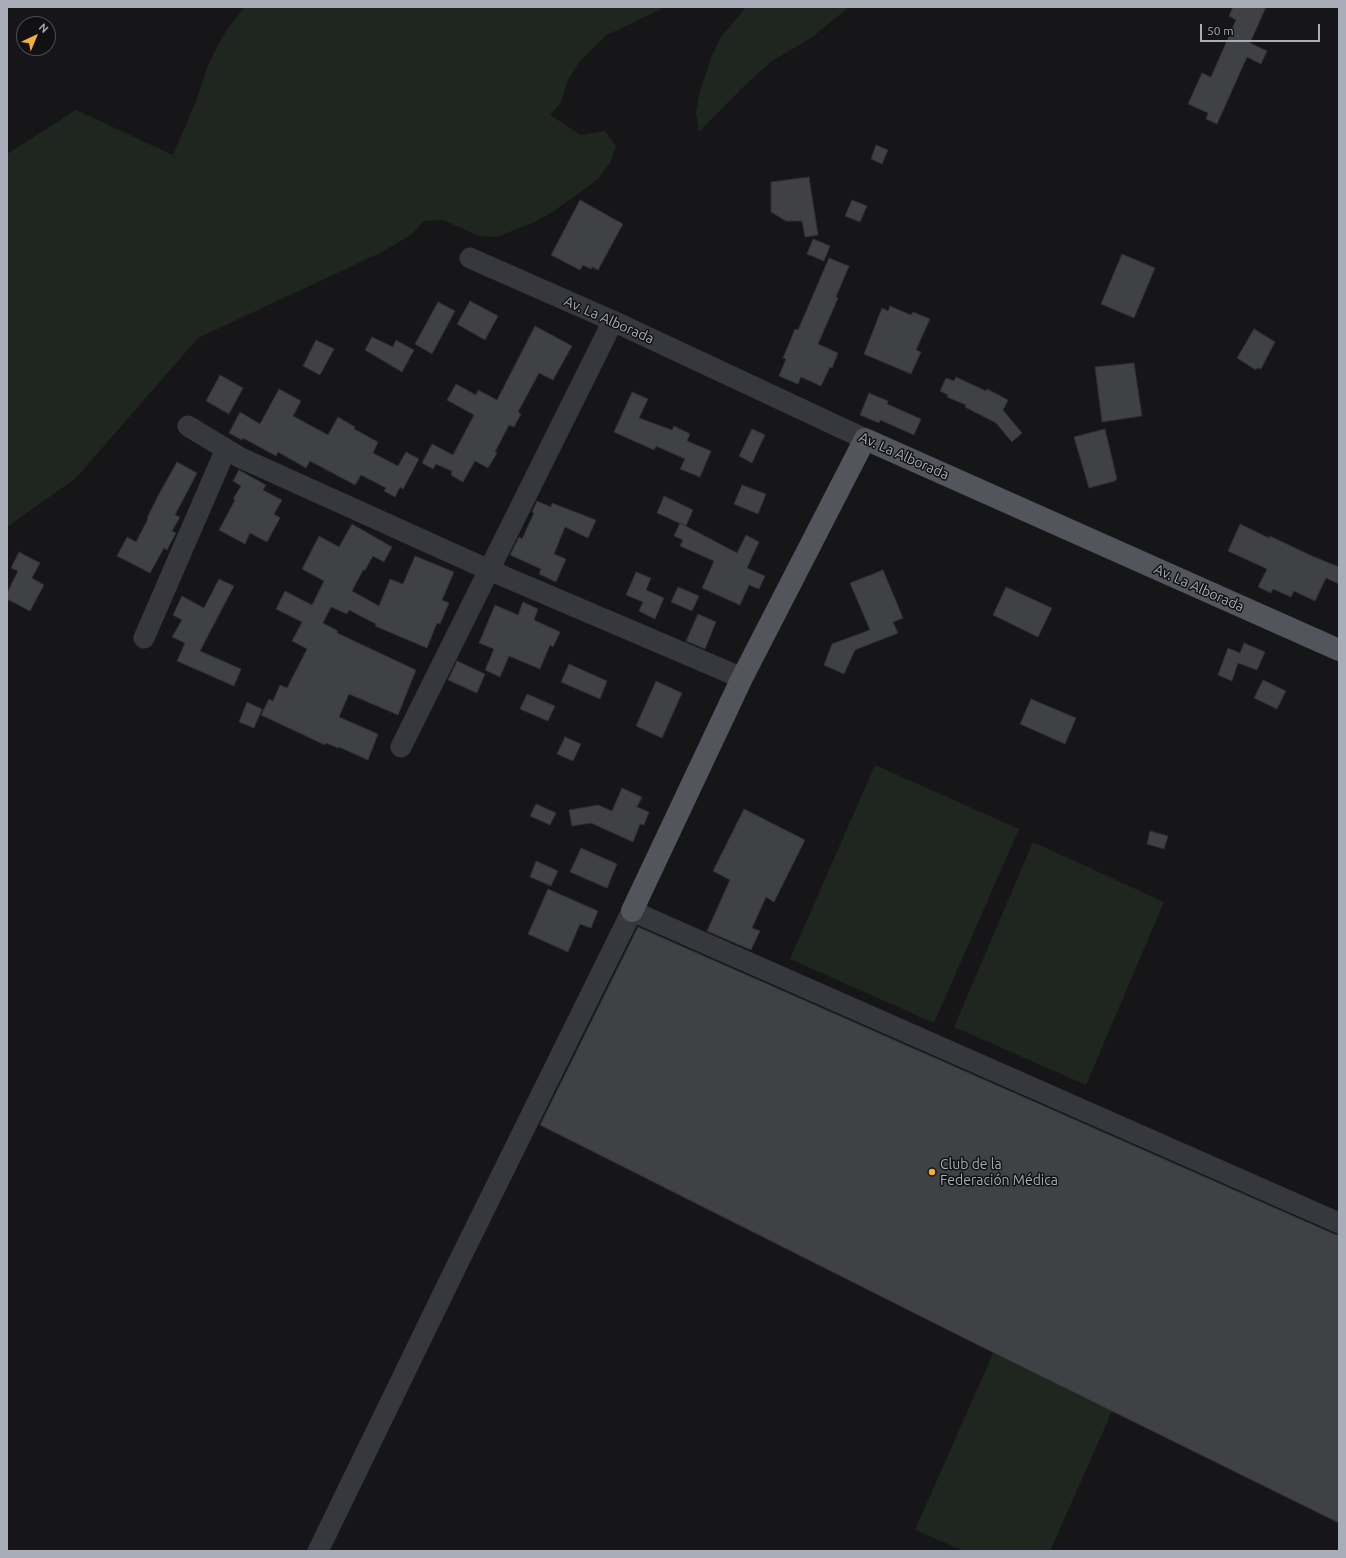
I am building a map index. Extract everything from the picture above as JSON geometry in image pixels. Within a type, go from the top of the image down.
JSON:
[{"type":"main road","name":"Av. La Alborada","points":[[865,438],[1339,650]]},
{"type":"main road","points":[[632,911],[742,678],[865,438]]},
{"type":"street","name":"Av. La Alborada","points":[[470,258],[614,321],[865,438]]},
{"type":"street","points":[[401,747],[614,321]]},
{"type":"street","points":[[188,426],[226,449],[489,570],[742,678]]},
{"type":"street","points":[[144,638],[226,449]]},
{"type":"street","points":[[318,1551],[632,911],[1294,1205],[1339,1223]]},
{"type":"shaded area","points":[[245,7],[666,7],[607,35],[593,48],[579,62],[568,80],[561,102],[550,115],[581,135],[605,131],[616,146],[610,163],[597,180],[551,213],[534,222],[497,237],[479,236],[443,220],[424,221],[411,235],[382,252],[198,338],[76,478],[7,527],[7,154],[76,110],[173,155],[195,104],[208,65],[230,25]]},
{"type":"shaded area","points":[[746,7],[849,7],[811,38],[772,61],[741,89],[699,132],[696,113],[699,94],[712,55],[721,37]]},
{"type":"shaded area","points":[[875,765],[1019,829],[934,1023],[790,959]]},
{"type":"shaded area","points":[[1033,842],[1164,902],[1086,1085],[954,1027]]},
{"type":"shaded area","points":[[998,1342],[1118,1398],[1050,1551],[964,1551],[915,1530]]},
{"type":"building","points":[[1233,7],[1266,7],[1250,43],[1267,51],[1261,64],[1247,57],[1217,124],[1206,119],[1208,113],[1188,104],[1202,73],[1211,77],[1236,20],[1229,16]]},
{"type":"building","points":[[876,145],[888,150],[882,164],[871,159]]},
{"type":"building","points":[[809,177],[818,235],[805,237],[802,221],[786,221],[771,212],[771,182]]},
{"type":"building","points":[[580,200],[623,224],[598,270],[592,267],[591,269],[583,265],[580,270],[551,255]]},
{"type":"building","points":[[852,200],[867,206],[860,222],[845,216]]},
{"type":"building","points":[[813,239],[830,246],[824,261],[807,254]]},
{"type":"building","points":[[1122,254],[1155,268],[1134,318],[1101,304]]},
{"type":"building","points":[[829,258],[849,266],[836,297],[838,298],[818,344],[838,353],[832,368],[830,367],[821,386],[801,377],[798,384],[779,376],[786,359],[783,358],[795,329],[798,330]]},
{"type":"building","points":[[470,301],[498,316],[485,340],[457,324]]},
{"type":"building","points":[[438,302],[455,311],[432,354],[415,344]]},
{"type":"building","points":[[890,306],[911,315],[913,312],[930,319],[916,350],[921,352],[911,374],[864,354],[882,308],[888,311]]},
{"type":"building","points":[[535,326],[572,346],[553,380],[539,373],[518,412],[521,414],[514,427],[509,425],[495,452],[497,453],[488,468],[475,461],[463,482],[451,475],[452,471],[436,464],[433,469],[422,463],[432,444],[453,455],[474,415],[447,400],[456,384],[476,395],[478,390],[497,400]]},
{"type":"building","points":[[1254,329],[1275,342],[1261,369],[1257,368],[1256,370],[1237,358]]},
{"type":"building","points":[[372,337],[393,347],[396,340],[414,350],[402,372],[365,350]]},
{"type":"building","points":[[316,340],[334,349],[320,375],[303,366]]},
{"type":"building","points":[[1134,363],[1142,416],[1102,422],[1095,367]]},
{"type":"building","points":[[220,375],[243,388],[229,414],[206,401]]},
{"type":"building","points":[[956,377],[986,391],[987,389],[1008,400],[1003,410],[1022,433],[1012,442],[996,423],[965,407],[966,405],[947,397],[948,395],[940,391],[946,378],[954,381]]},
{"type":"building","points":[[279,389],[301,401],[293,416],[328,435],[338,417],[355,427],[354,429],[378,442],[373,453],[398,466],[406,452],[419,459],[403,489],[400,487],[395,497],[384,491],[386,488],[361,475],[355,485],[310,461],[306,468],[278,452],[276,456],[243,438],[242,440],[229,433],[240,412],[260,424]]},
{"type":"building","points":[[632,392],[648,399],[639,418],[672,430],[674,426],[690,434],[687,441],[711,451],[700,477],[680,469],[685,459],[656,446],[654,450],[614,432]]},
{"type":"building","points":[[869,393],[888,401],[887,404],[921,419],[914,435],[880,420],[879,423],[860,415]]},
{"type":"building","points":[[752,429],[765,435],[752,463],[739,456]]},
{"type":"building","points":[[1105,429],[1117,479],[1115,481],[1089,488],[1074,437]]},
{"type":"building","points":[[177,462],[197,473],[175,515],[180,517],[172,531],[176,533],[167,550],[164,548],[150,573],[117,556],[127,537],[136,542],[159,494]]},
{"type":"building","points":[[239,470],[266,485],[263,490],[282,500],[274,514],[280,518],[267,542],[250,533],[245,544],[219,530],[235,500],[233,499],[241,486],[233,481]]},
{"type":"building","points":[[742,485],[766,494],[758,514],[734,504]]},
{"type":"building","points":[[664,496],[693,510],[686,526],[657,513]]},
{"type":"building","points":[[537,501],[551,507],[552,503],[596,520],[588,538],[565,527],[554,554],[566,559],[556,582],[539,574],[541,569],[510,555],[519,537],[522,539],[534,513],[532,512]]},
{"type":"building","points":[[680,523],[737,553],[746,535],[759,542],[747,568],[765,576],[759,589],[749,585],[740,605],[702,588],[714,561],[680,546],[683,540],[674,536]]},
{"type":"building","points":[[352,524],[392,547],[384,562],[373,556],[365,570],[363,570],[352,591],[379,606],[390,579],[403,584],[415,556],[454,572],[442,600],[449,603],[440,624],[437,623],[427,648],[375,626],[376,624],[349,610],[347,614],[331,607],[323,623],[338,631],[337,633],[416,670],[398,715],[349,694],[339,717],[378,734],[368,760],[339,747],[338,748],[326,743],[325,745],[261,715],[269,699],[273,701],[280,685],[287,688],[307,649],[292,641],[302,622],[276,609],[285,591],[312,605],[324,581],[302,569],[319,536],[339,547]]},
{"type":"building","points":[[1240,524],[1269,538],[1270,536],[1339,567],[1339,584],[1326,578],[1315,601],[1294,591],[1291,597],[1273,589],[1271,593],[1258,587],[1267,569],[1228,551]]},
{"type":"building","points":[[19,552],[40,563],[32,578],[44,585],[30,611],[7,599],[7,593],[18,571],[11,568]]},
{"type":"building","points":[[883,570],[903,618],[893,622],[898,633],[855,650],[844,674],[824,665],[832,644],[870,630],[850,583]]},
{"type":"building","points":[[636,572],[651,578],[646,590],[664,598],[655,619],[639,611],[643,602],[626,595]]},
{"type":"building","points":[[219,579],[234,586],[200,651],[241,669],[234,686],[177,661],[185,643],[172,637],[182,620],[173,615],[182,596],[204,608]]},
{"type":"building","points":[[678,587],[699,596],[692,611],[671,602]]},
{"type":"building","points":[[1006,587],[1052,608],[1038,637],[993,615]]},
{"type":"building","points":[[523,602],[538,609],[534,620],[560,632],[553,647],[550,645],[540,669],[509,656],[500,677],[485,670],[494,649],[479,643],[495,605],[518,615]]},
{"type":"building","points":[[698,614],[716,622],[705,649],[686,641]]},
{"type":"building","points":[[1244,643],[1265,652],[1257,670],[1238,663],[1232,681],[1218,675],[1228,648],[1240,653]]},
{"type":"building","points":[[457,661],[485,674],[477,693],[448,680]]},
{"type":"building","points":[[569,664],[607,681],[600,699],[561,682]]},
{"type":"building","points":[[1263,680],[1286,691],[1277,709],[1254,698]]},
{"type":"building","points":[[656,681],[682,693],[662,738],[636,726]]},
{"type":"building","points":[[527,694],[555,706],[548,721],[520,709]]},
{"type":"building","points":[[1031,699],[1076,718],[1065,744],[1020,724]]},
{"type":"building","points":[[247,702],[262,709],[254,728],[239,722]]},
{"type":"building","points":[[565,737],[581,744],[573,761],[557,754]]},
{"type":"building","points":[[622,788],[642,797],[637,807],[649,812],[644,825],[640,824],[633,842],[591,823],[572,826],[569,810],[598,805],[612,811]]},
{"type":"building","points":[[536,804],[556,813],[550,825],[530,816]]},
{"type":"building","points":[[744,809],[805,840],[774,902],[766,897],[752,928],[760,931],[751,950],[707,931],[730,880],[713,871]]},
{"type":"building","points":[[1150,831],[1168,836],[1164,849],[1147,844]]},
{"type":"building","points":[[581,848],[617,864],[607,888],[570,872]]},
{"type":"building","points":[[536,861],[558,871],[551,886],[530,877]]},
{"type":"building","points":[[548,889],[598,911],[591,928],[580,924],[568,952],[528,934]]},
{"type":"building","name":"Club de la Federación Médica","points":[[638,927],[1339,1235],[1339,1523],[976,1344],[540,1125]]},
{"type":"place","name":"Club de la Federación Médica","points":[[932,1172]]}]
